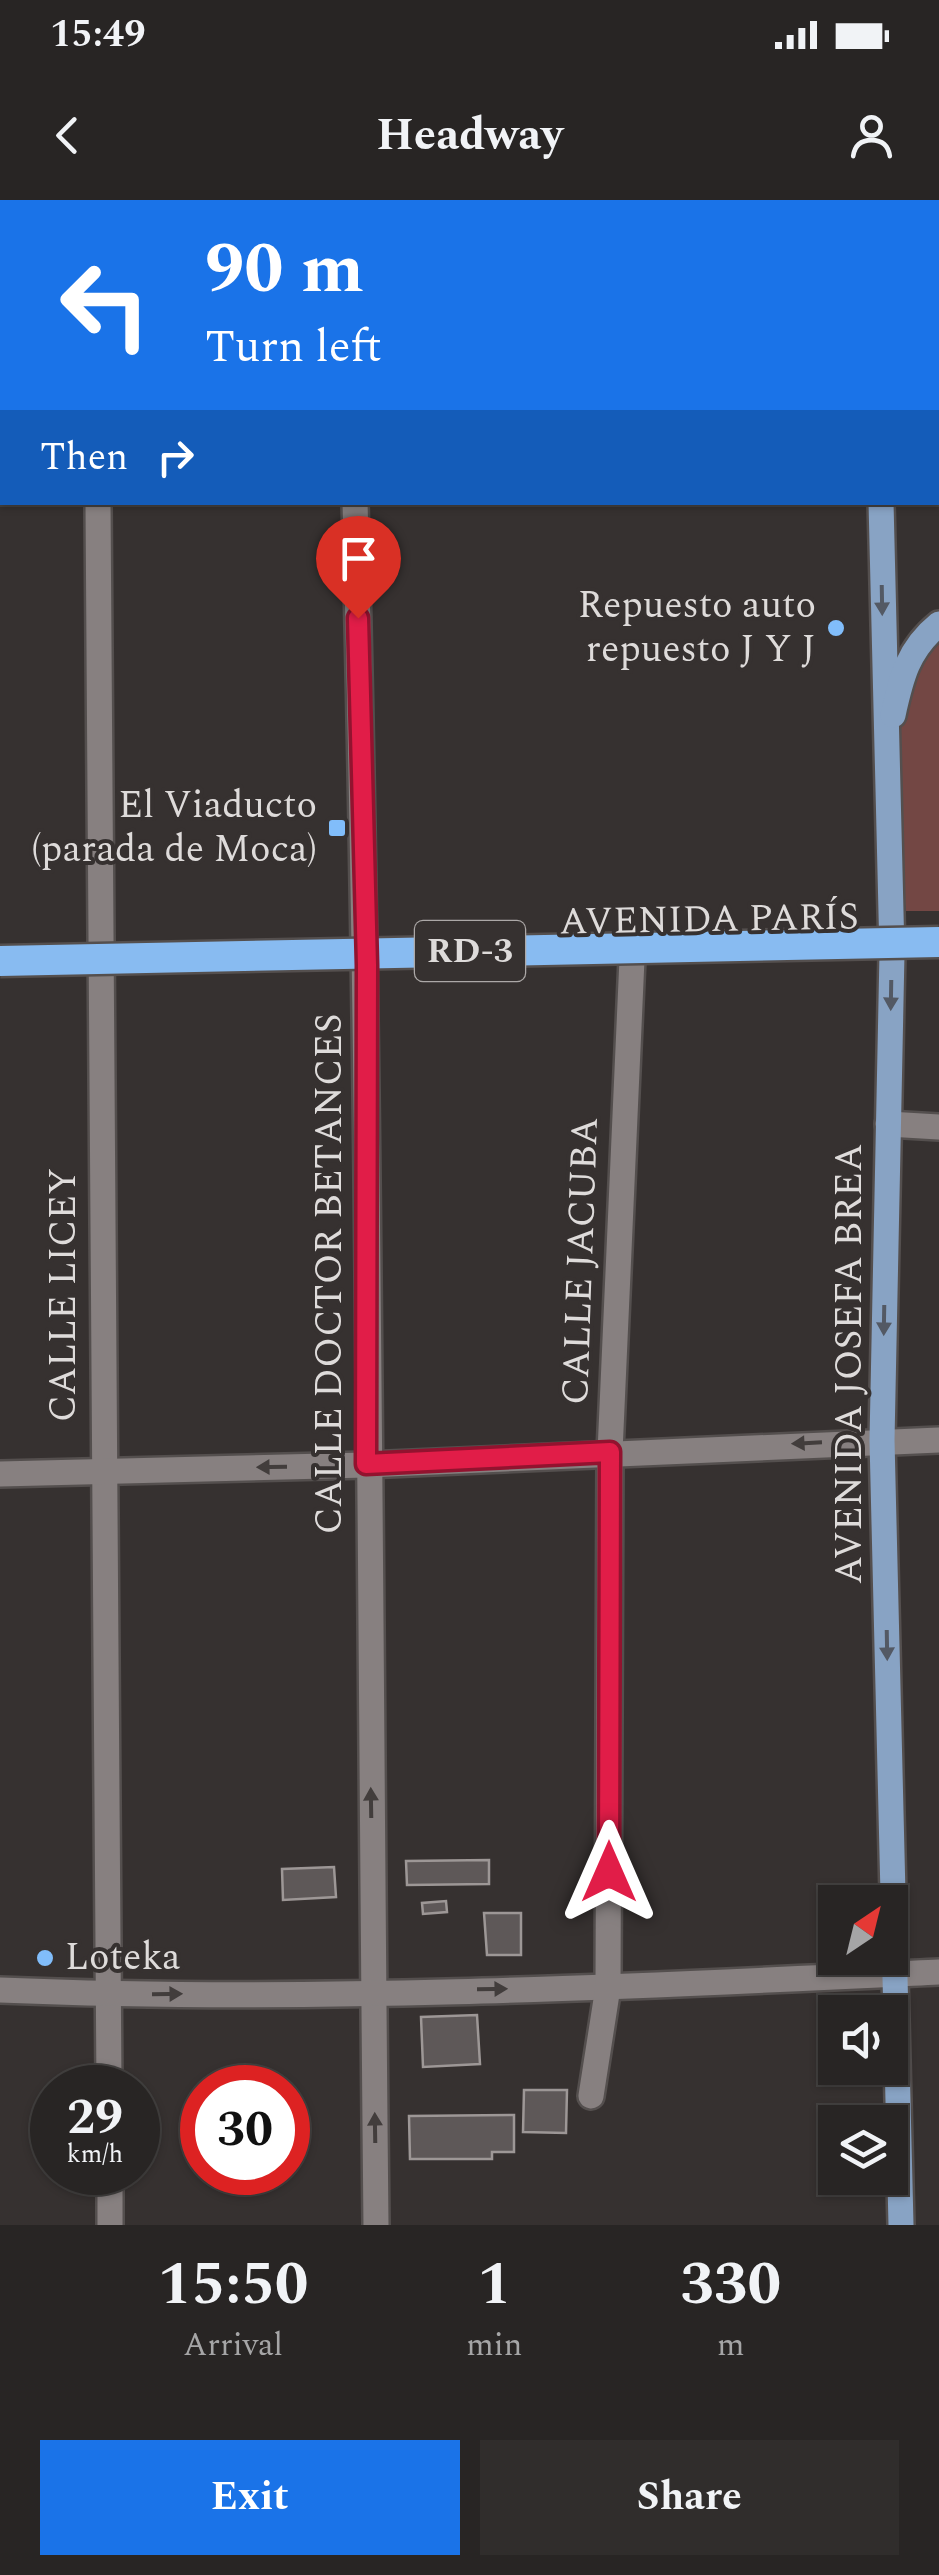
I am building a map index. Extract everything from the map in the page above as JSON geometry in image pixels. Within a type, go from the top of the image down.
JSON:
[{"type":"highway","name":"RD-3","points":[[0,960],[939,942]]},
{"type":"main road","name":"AVENIDA JOSEFA BREA","points":[[880,505],[892,953],[882,1440],[893,1885]]},
{"type":"main road","points":[[884,760],[902,670],[921,638],[939,624]]},
{"type":"main road","name":"AVENIDA PARÍS","points":[[0,970],[939,953]]},
{"type":"main road","name":"AVENIDA JOSEFA BREA","points":[[895,1975],[901,2225]]},
{"type":"street","name":"CALLE LICEY","points":[[98,505],[109,2065]]},
{"type":"street","name":"CALLE DOCTOR BETANCES","points":[[355,505],[367,965],[366,1464],[376,2225]]},
{"type":"street","name":"CALLE JACUBA","points":[[592,2096],[608,1987],[610,1452],[632,959]]},
{"type":"street","points":[[888,1124],[939,1127]]},
{"type":"street","points":[[0,1474],[366,1464],[939,1440]]},
{"type":"street","points":[[908,1973],[939,1972]]},
{"type":"street","points":[[0,1990],[108,1994],[608,1987],[873,1975]]},
{"type":"street","points":[[110,2195],[110,2225]]},
{"type":"shaded area","points":[[939,644],[939,911],[906,911],[896,809],[899,732],[906,698],[919,667]]},
{"type":"building","points":[[489,1860],[489,1884],[407,1885],[406,1861]]},
{"type":"building","points":[[334,1867],[336,1897],[283,1900],[282,1869]]},
{"type":"building","points":[[446,1901],[447,1912],[423,1914],[422,1903]]},
{"type":"building","points":[[484,1913],[521,1913],[521,1955],[487,1955]]},
{"type":"building","points":[[477,2015],[480,2064],[423,2067],[421,2017]]},
{"type":"building","points":[[524,2090],[567,2090],[566,2133],[523,2132]]},
{"type":"building","points":[[514,2115],[514,2152],[492,2152],[492,2159],[410,2159],[409,2116]]},
{"type":"place","name":"Repuesto auto repuesto J Y J","points":[[836,628]]},
{"type":"place","name":"El Viaducto (parada de Moca)","points":[[337,828]]},
{"type":"place","name":"Loteka","points":[[45,1958]]},
{"type":"route","points":[[358,618],[367,965],[366,1464],[610,1452],[609,1872]]}]
